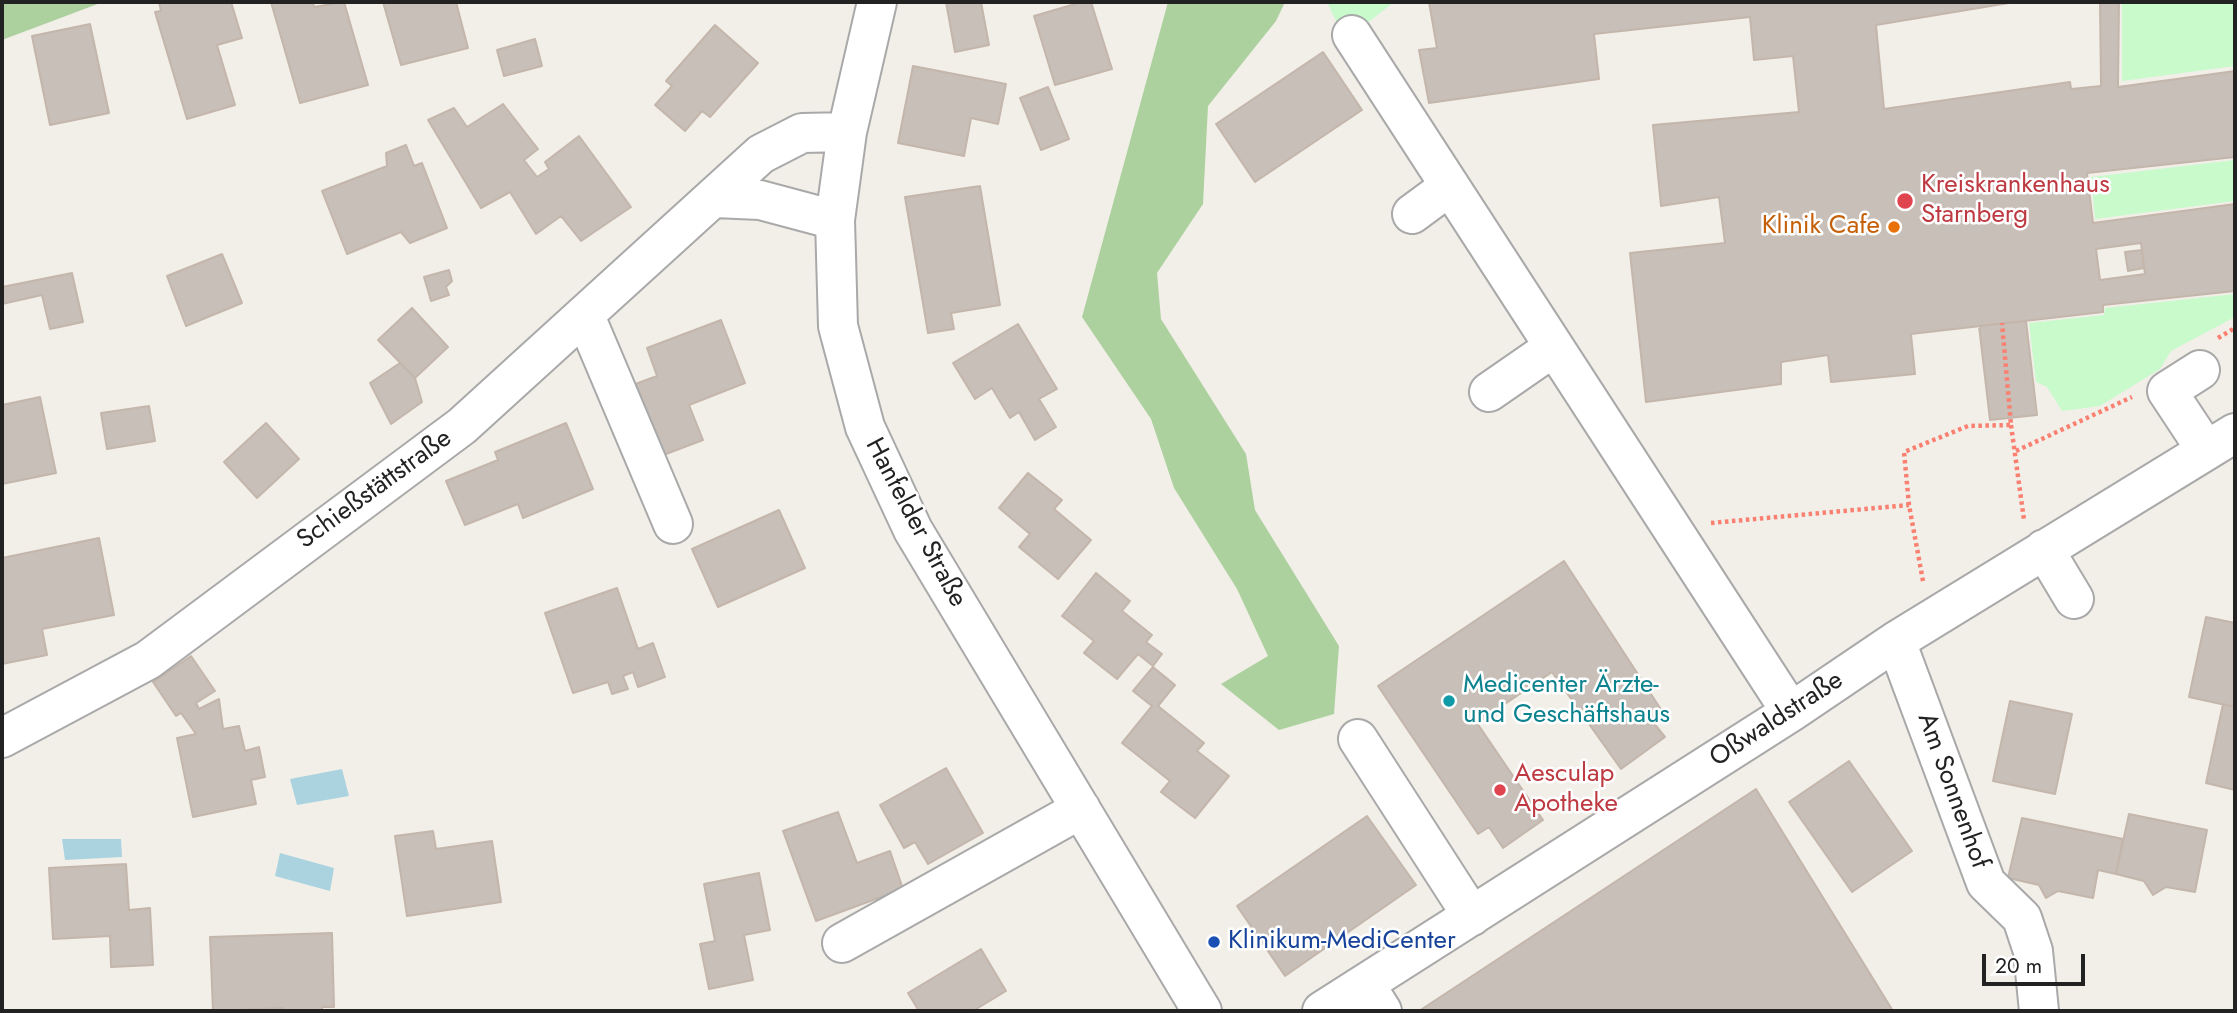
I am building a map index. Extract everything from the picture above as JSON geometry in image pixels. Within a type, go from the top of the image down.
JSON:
[{"type":"street","name":"Hanfelder Straße","points":[[877,2],[847,132],[835,220],[838,326],[865,427],[913,530],[1202,1011]]},
{"type":"street","points":[[1352,35],[1791,712]]},
{"type":"street","name":"Schießstättstraße","points":[[2,738],[148,660],[462,426],[761,154],[802,133],[847,132]]},
{"type":"street","points":[[1412,214],[1450,186]]},
{"type":"street","points":[[715,198],[760,200],[835,220]]},
{"type":"street","points":[[585,316],[673,524]]},
{"type":"street","points":[[1489,392],[1554,347]]},
{"type":"street","points":[[2200,370],[2167,391],[2221,442]]},
{"type":"street","name":"Oßwaldstraße","points":[[1322,1011],[1373,998],[1472,916],[1930,620],[2221,442]]},
{"type":"street","points":[[2033,556],[2065,605]]},
{"type":"street","name":"Am Sonnenhof","points":[[1896,642],[1986,883],[2022,918],[2033,951],[2039,1011]]},
{"type":"street","points":[[1358,739],[1472,916]]},
{"type":"street","points":[[842,943],[1081,809]]},
{"type":"path","points":[[2002,323],[2011,425],[2033,556]]},
{"type":"path","points":[[1930,620],[1909,505],[1904,452],[1968,426],[2011,425]]},
{"type":"path","points":[[1671,527],[1909,505]]},
{"type":"green space","points":[[2,2],[103,2],[2,40]]},
{"type":"green space","points":[[1168,2],[1285,2],[1276,21],[1208,106],[1203,204],[1157,273],[1161,319],[1246,454],[1255,510],[1339,646],[1334,714],[1279,730],[1221,684],[1268,656],[1237,589],[1174,488],[1151,419],[1082,317]]},
{"type":"green space","points":[[1327,2],[1394,2],[1352,35],[1337,23]]},
{"type":"green space","points":[[2122,2],[2235,2],[2235,66],[2122,81]]},
{"type":"green space","points":[[2235,160],[2235,201],[2095,219],[2091,177]]},
{"type":"green space","points":[[2235,294],[2235,317],[2171,351],[2160,369],[2100,406],[2062,411],[2047,387],[2036,382],[2029,323],[2104,315],[2105,308]]},
{"type":"water","points":[[342,769],[349,796],[297,805],[290,779]]},
{"type":"water","points":[[62,839],[121,839],[122,857],[65,860]]},
{"type":"water","points":[[280,853],[334,868],[330,891],[275,876]]},
{"type":"building","points":[[159,2],[231,2],[242,38],[217,45],[235,105],[187,119],[155,12],[161,11]]},
{"type":"building","points":[[271,2],[313,2],[314,7],[344,2],[368,85],[300,103]]},
{"type":"building","points":[[383,2],[456,2],[468,48],[401,65]]},
{"type":"building","points":[[946,2],[981,2],[989,45],[955,52]]},
{"type":"building","points":[[1082,2],[1091,2],[1112,69],[1055,85],[1034,16]]},
{"type":"building","name":"Kreiskrankenhaus Starnberg","points":[[1429,2],[2015,2],[1876,25],[1884,109],[2070,82],[2071,89],[2101,86],[2100,2],[2119,2],[2118,87],[2235,71],[2235,157],[2087,173],[2093,223],[2235,204],[2235,291],[2103,305],[2103,312],[1911,334],[1915,374],[1831,382],[1828,355],[1781,362],[1781,384],[1646,402],[1630,253],[1725,243],[1719,197],[1661,206],[1653,125],[1799,112],[1793,56],[1754,60],[1750,17],[1594,34],[1599,79],[1429,103],[1419,50],[1437,48]],"holes":[[[2141,243],[2145,274],[2100,280],[2096,249]]]},
{"type":"building","points":[[90,24],[109,113],[50,125],[32,36]]},
{"type":"building","points":[[715,25],[758,63],[710,117],[702,111],[685,131],[655,105],[672,86],[666,81]]},
{"type":"building","points":[[535,39],[542,66],[504,76],[497,50]]},
{"type":"building","points":[[1323,52],[1362,110],[1255,182],[1216,124]]},
{"type":"building","points":[[913,66],[1006,84],[998,124],[971,118],[964,156],[898,143]]},
{"type":"building","points":[[1048,87],[1069,139],[1041,150],[1020,98]]},
{"type":"building","points":[[503,104],[538,149],[524,160],[537,177],[549,169],[545,162],[579,136],[631,207],[581,241],[561,216],[536,234],[510,192],[481,208],[428,120],[454,108],[467,127]]},
{"type":"building","points":[[406,145],[414,166],[422,163],[447,228],[410,243],[401,232],[347,254],[322,191],[387,166],[386,153]]},
{"type":"building","points":[[980,186],[1000,305],[951,313],[954,329],[928,333],[905,197]]},
{"type":"building","points":[[2142,250],[2144,268],[2128,271],[2125,252]]},
{"type":"building","points":[[222,254],[242,303],[186,326],[167,276]]},
{"type":"building","points":[[449,270],[452,281],[446,287],[449,295],[431,301],[424,277]]},
{"type":"building","points":[[72,273],[83,322],[50,329],[42,295],[2,304],[2,287]]},
{"type":"building","points":[[412,308],[448,347],[415,378],[378,340]]},
{"type":"building","points":[[721,320],[745,383],[689,405],[703,440],[658,457],[630,386],[657,376],[647,348]]},
{"type":"building","points":[[2026,321],[2037,415],[1990,420],[1979,326]]},
{"type":"building","points":[[1018,324],[1057,389],[1039,399],[1056,427],[1035,440],[1019,412],[1010,418],[992,388],[975,399],[953,363]]},
{"type":"building","points":[[400,363],[415,378],[422,402],[391,424],[370,383]]},
{"type":"building","points":[[40,397],[56,473],[2,484],[2,405]]},
{"type":"building","points":[[149,406],[155,441],[107,449],[101,413]]},
{"type":"building","points":[[266,423],[299,459],[257,498],[224,462]]},
{"type":"building","points":[[566,423],[593,489],[523,518],[518,504],[465,525],[446,481],[498,460],[495,452]]},
{"type":"building","points":[[1028,473],[1062,500],[1054,509],[1091,540],[1058,579],[1019,547],[1030,534],[999,508]]},
{"type":"building","points":[[779,510],[805,568],[718,607],[692,549]]},
{"type":"building","points":[[99,538],[114,615],[42,629],[47,655],[2,664],[2,558]]},
{"type":"building","name":"Medicenter Ärzte- und Geschäftshaus","points":[[1564,561],[1664,714],[1652,721],[1665,737],[1621,769],[1552,672],[1477,723],[1543,820],[1503,848],[1489,827],[1478,834],[1378,686]]},
{"type":"building","points":[[1096,573],[1130,601],[1122,611],[1152,635],[1146,642],[1162,654],[1153,666],[1138,654],[1117,679],[1084,653],[1094,641],[1062,616]]},
{"type":"building","points":[[617,588],[638,649],[653,643],[665,677],[638,687],[633,672],[623,676],[628,689],[612,694],[608,682],[573,693],[545,613]]},
{"type":"building","points":[[2206,617],[2235,623],[2235,707],[2189,697]]},
{"type":"building","points":[[191,656],[215,691],[196,703],[199,709],[219,699],[223,729],[239,726],[245,751],[259,747],[265,777],[251,780],[256,804],[193,817],[177,738],[196,734],[181,713],[176,716],[153,682]]},
{"type":"building","points":[[1153,667],[1175,685],[1158,706],[1204,743],[1197,751],[1229,776],[1195,818],[1161,792],[1170,781],[1122,743],[1152,706],[1133,691]]},
{"type":"building","points":[[2010,701],[2072,714],[2055,794],[1993,781]]},
{"type":"building","points":[[2223,704],[2235,707],[2235,790],[2206,783]]},
{"type":"building","points":[[1849,761],[1912,851],[1852,892],[1789,802]]},
{"type":"building","points":[[946,768],[983,833],[928,864],[915,842],[904,848],[880,805]]},
{"type":"building","points":[[1756,789],[1893,1011],[1419,1011]]},
{"type":"building","points":[[838,812],[857,863],[890,851],[903,889],[816,921],[783,831]]},
{"type":"building","points":[[2129,814],[2207,830],[2195,892],[2166,887],[2153,895],[2144,881],[2116,874]]},
{"type":"building","points":[[1367,816],[1416,885],[1285,976],[1237,906]]},
{"type":"building","points":[[2022,818],[2123,839],[2116,874],[2098,870],[2093,898],[2058,891],[2046,898],[2039,885],[2008,878]]},
{"type":"building","points":[[433,831],[436,849],[492,841],[501,902],[407,916],[395,836]]},
{"type":"building","points":[[126,864],[129,910],[150,908],[153,965],[111,967],[110,936],[53,939],[49,868]]},
{"type":"building","points":[[759,873],[770,930],[744,935],[753,980],[709,989],[700,944],[715,941],[704,884]]},
{"type":"building","points":[[332,933],[334,1007],[322,1007],[322,1011],[283,1011],[283,1008],[213,1011],[210,937]]},
{"type":"building","points":[[981,949],[1006,991],[973,1011],[919,1011],[908,993]]},
{"type":"place","name":"Kreiskrankenhaus Starnberg","points":[[1905,201]]},
{"type":"place","name":"Klinik Cafe","points":[[1894,227]]},
{"type":"place","name":"Medicenter Ärzte- und Geschäftshaus","points":[[1449,701]]},
{"type":"place","name":"Aesculap Apotheke","points":[[1500,790]]},
{"type":"place","name":"Klinikum-MediCenter","points":[[1214,942]]}]
